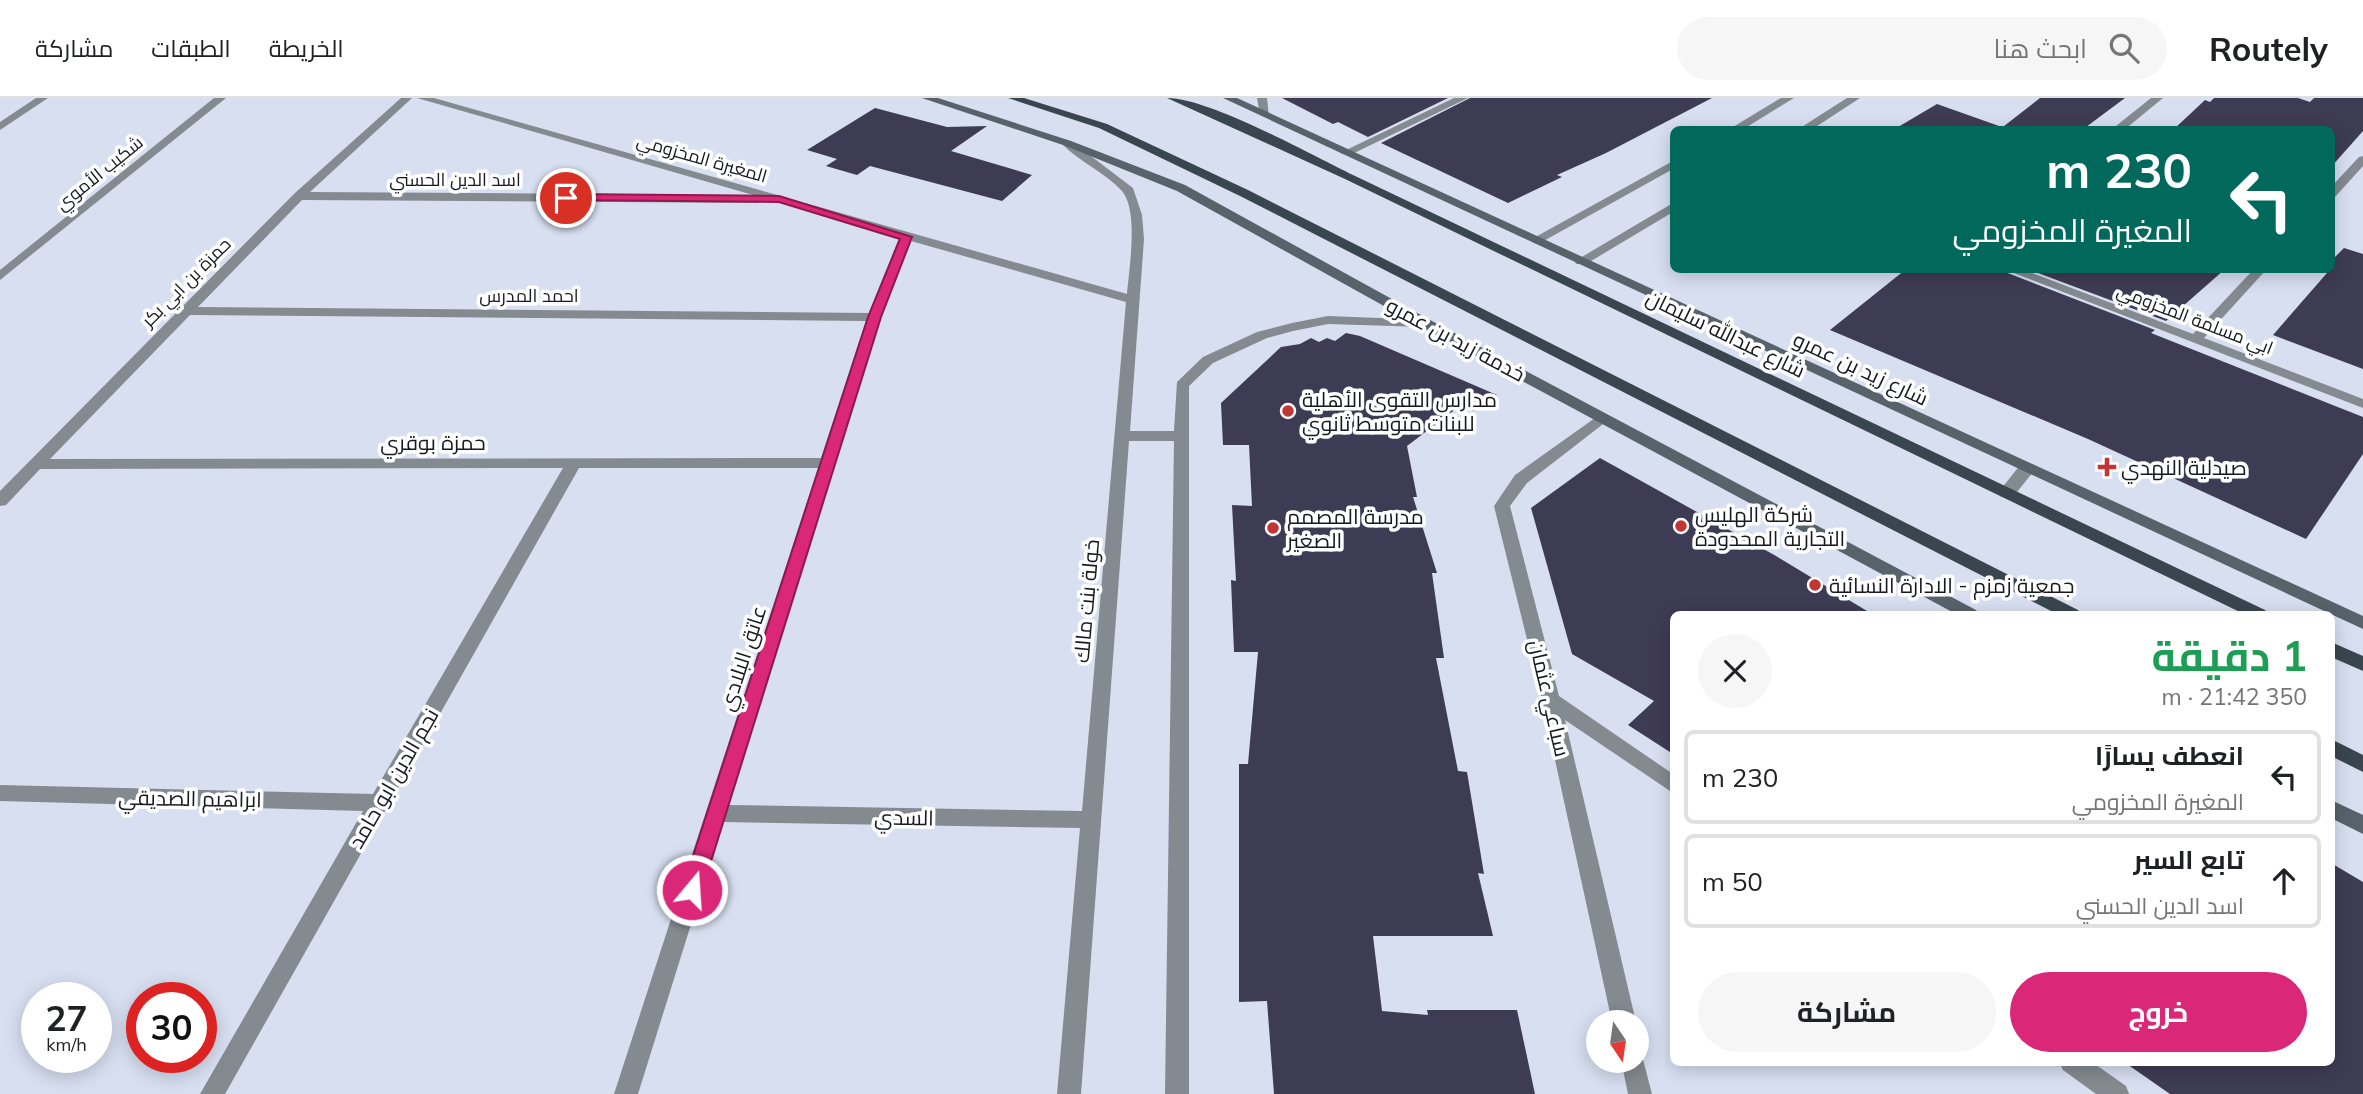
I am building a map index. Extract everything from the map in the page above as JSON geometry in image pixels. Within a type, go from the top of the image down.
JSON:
[{"type":"main road","name":"خدمة زيد بن عمرو","points":[[927,98],[1067,143],[1181,188],[1425,323],[1964,611]]},
{"type":"main road","points":[[1013,98],[1103,126],[1244,192],[2066,611]]},
{"type":"main road","name":"شارع عبدالله سليمان","points":[[1172,98],[1225,119],[2253,611]]},
{"type":"main road","name":"شارع زيد بن عمرو","points":[[1228,98],[2363,623]]},
{"type":"main road","points":[[2335,651],[2363,664]]},
{"type":"main road","points":[[2335,749],[2363,764]]},
{"type":"main road","points":[[2335,810],[2363,825]]},
{"type":"street","points":[[0,127],[43,98]]},
{"type":"street","name":"شكيب الأموي","points":[[0,276],[220,98]]},
{"type":"street","name":"حمزة بن ابي بكر","points":[[0,501],[183,311],[299,196],[407,98]]},
{"type":"street","name":"المغيرة المخزومي","points":[[422,98],[661,163],[906,237],[1133,300]]},
{"type":"street","points":[[1262,98],[1265,115]]},
{"type":"street","points":[[1346,153],[1463,98]]},
{"type":"street","points":[[1740,126],[1788,98]]},
{"type":"street","points":[[1809,126],[1855,98]]},
{"type":"street","points":[[2121,126],[2158,98]]},
{"type":"street","name":"خولة بنت مالك","points":[[1067,143],[1129,191],[1136,215],[1138,239],[1069,1094]]},
{"type":"street","points":[[2335,190],[2363,159]]},
{"type":"street","points":[[1536,240],[1670,166]]},
{"type":"street","name":"اسد الدين الحسني","points":[[299,196],[779,199]]},
{"type":"street","points":[[1581,261],[1670,208]]},
{"type":"street","name":"عاتق البلادي","points":[[626,1094],[874,317],[906,237]]},
{"type":"street","name":"ابي مسلمة المخزومي","points":[[2021,273],[2363,404]]},
{"type":"street","points":[[2194,340],[2257,273]]},
{"type":"street","name":"احمد المدرس","points":[[183,311],[874,317]]},
{"type":"street","points":[[1177,1094],[1182,385],[1208,360],[1262,335],[1328,320],[1425,323]]},
{"type":"street","name":"سباعي عثمان","points":[[1602,418],[1521,479],[1502,506],[1551,700],[1621,1010]]},
{"type":"street","points":[[1122,436],[1181,436]]},
{"type":"street","name":"نجم الدين ابو حامد","points":[[212,1094],[574,463]]},
{"type":"street","name":"حمزة بوقري","points":[[38,464],[828,463]]},
{"type":"street","points":[[2007,493],[2027,468]]},
{"type":"street","points":[[1551,700],[1670,783]]},
{"type":"street","name":"ابراهيم الصديقي","points":[[0,793],[379,803]]},
{"type":"street","name":"السدي","points":[[716,813],[1091,820]]},
{"type":"street","points":[[2077,1066],[2116,1094]]},
{"type":"street","points":[[1636,1073],[1640,1094]]},
{"type":"building","points":[[1282,98],[1448,98],[1368,137],[1338,122],[1333,124]]},
{"type":"building","points":[[1470,98],[1712,98],[1557,175],[1562,177],[1508,203],[1381,143]]},
{"type":"building","points":[[2040,98],[2125,98],[2087,126],[2004,126]]},
{"type":"building","points":[[2214,98],[2298,98],[2310,102],[2314,98],[2363,98],[2363,131],[2335,162],[2335,126],[2177,126],[2205,100],[2210,102]]},
{"type":"building","points":[[1937,104],[1999,126],[1900,126]]},
{"type":"building","points":[[875,108],[947,127],[987,126],[951,151],[1032,175],[1002,201],[870,166],[857,175],[826,166],[837,159],[807,150]]},
{"type":"building","points":[[2344,248],[2363,254],[2363,369],[2273,335],[2327,273],[2335,273],[2335,257]]},
{"type":"building","points":[[1901,273],[2008,273],[2155,330],[2151,333],[2363,417],[2363,454],[2306,539],[2088,439],[1830,330]]},
{"type":"building","points":[[2038,273],[2221,273],[2166,321]]},
{"type":"building","points":[[1346,333],[1360,336],[1497,395],[1474,411],[1461,405],[1407,446],[1417,497],[1413,497],[1437,573],[1432,573],[1444,658],[1436,658],[1458,771],[1467,772],[1484,874],[1478,873],[1493,936],[1373,936],[1382,1011],[1428,1015],[1427,1010],[1517,1010],[1535,1094],[1274,1094],[1267,1001],[1239,1002],[1239,764],[1248,764],[1258,652],[1234,652],[1231,580],[1236,581],[1232,505],[1252,506],[1249,445],[1223,445],[1221,403],[1281,347],[1300,344],[1311,338],[1319,342],[1327,338],[1335,341]]},
{"type":"building","points":[[1600,458],[1776,556],[1867,611],[1670,611],[1670,752],[1628,725],[1654,701],[1572,654],[1531,508]]},
{"type":"building","points":[[2335,865],[2363,882],[2363,1094],[2170,1094],[2130,1066],[2335,1066]]},
{"type":"place","name":"مدارس التقوى الأهلية للبنات متوسط ثانوي","points":[[1288,411]]},
{"type":"place","name":"صيدلية النهدي","points":[[2107,467]]},
{"type":"place","name":"شركة الهليس التجارية المحدودة","points":[[1681,526]]},
{"type":"place","name":"مدرسة المصمم الصغير","points":[[1273,528]]},
{"type":"place","name":"جمعية زمزم - الادارة النسائية","points":[[1815,585]]},
{"type":"route","points":[[566,198],[779,199],[906,237],[874,317],[692,890]]}]
